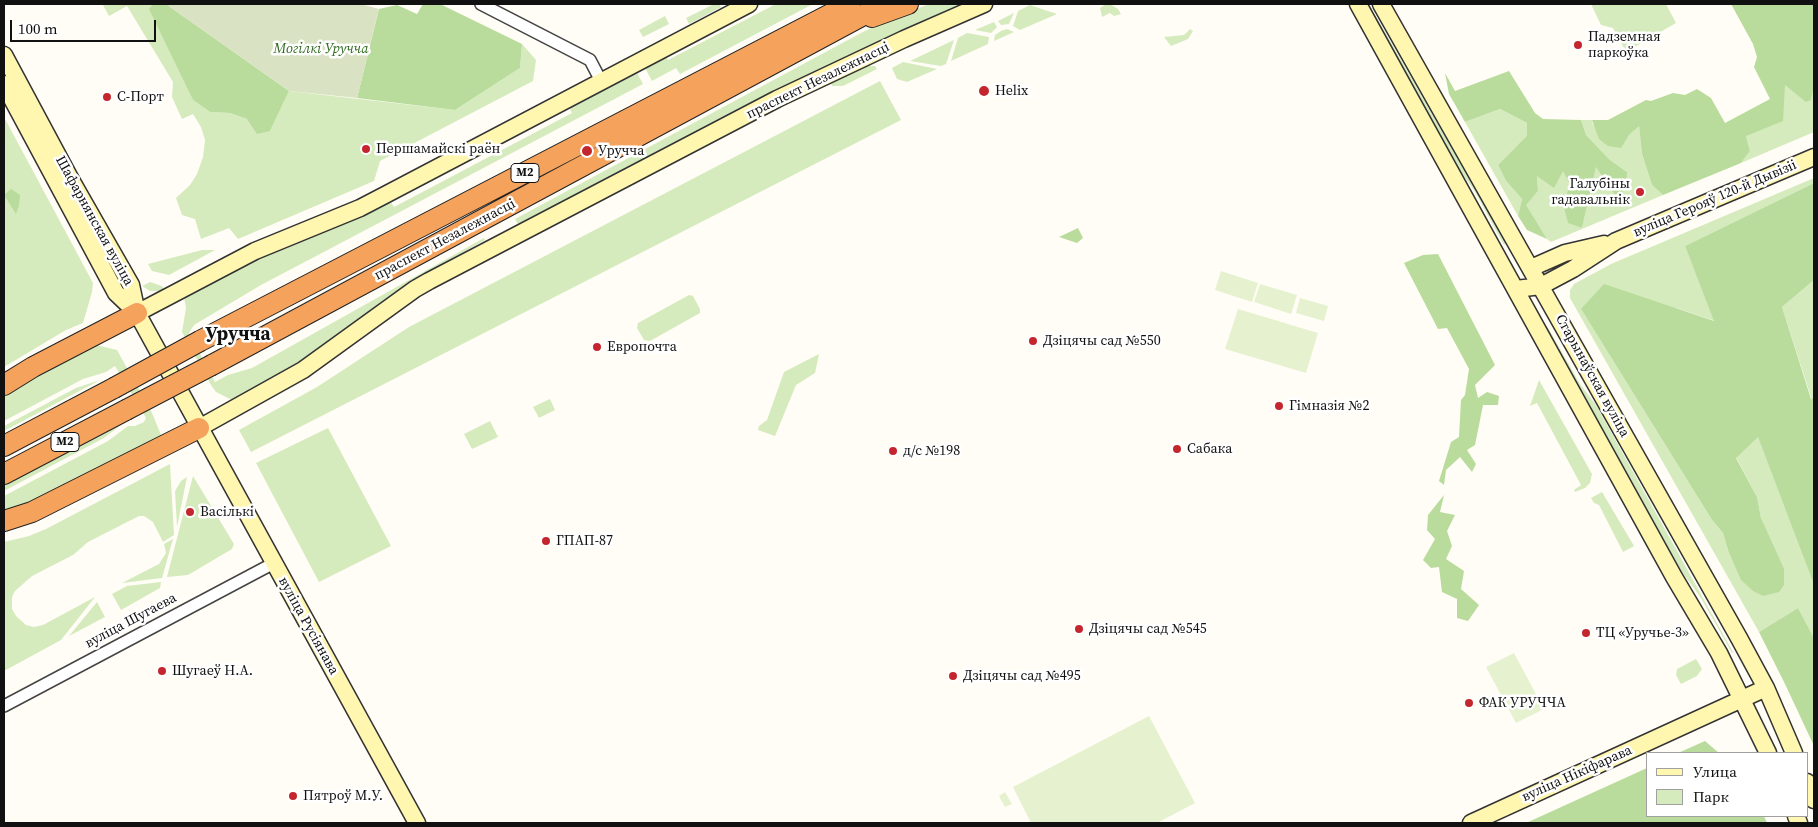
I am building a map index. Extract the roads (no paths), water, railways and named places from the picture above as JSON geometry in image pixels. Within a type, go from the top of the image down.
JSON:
[{"type":"highway","points":[[825,26],[841,4]]},
{"type":"highway","name":"праспект Незалежнасці","points":[[4,474],[212,365],[825,26],[850,4]]},
{"type":"highway","name":"праспект Незалежнасці","points":[[4,446],[200,341],[825,26],[884,4]]},
{"type":"highway","points":[[825,26],[908,4]]},
{"type":"highway","points":[[4,386],[34,367],[137,314]]},
{"type":"highway","points":[[4,521],[32,512],[199,428]]},
{"type":"main road","points":[[137,314],[247,255],[360,208],[749,4]]},
{"type":"main road","name":"праспект Незалежнасці","points":[[199,428],[303,370],[415,289],[777,99],[984,4]]},
{"type":"main road","name":"Старынаўская вуліца","points":[[1358,4],[1719,654],[1768,752]]},
{"type":"main road","name":"Старынаўская вуліца","points":[[1381,4],[1766,688],[1794,752]]},
{"type":"main road","name":"Шафарнянская вуліца","points":[[4,55],[71,180],[131,285],[137,314]]},
{"type":"main road","name":"Шафарнянская вуліца","points":[[4,84],[116,293],[137,314]]},
{"type":"main road","name":"вуліца Герояў 120-й Дывізіі","points":[[1531,268],[1565,253],[1616,241],[1814,157]]},
{"type":"main road","name":"вуліца Герояў 120-й Дывізіі","points":[[1541,286],[1573,269],[1616,241]]},
{"type":"main road","points":[[1516,289],[1531,268]]},
{"type":"main road","points":[[1516,289],[1541,286]]},
{"type":"main road","name":"вуліца Русіянава","points":[[137,314],[417,823]]},
{"type":"main road","name":"вуліца Нікіфарава","points":[[1471,823],[1766,688]]},
{"type":"main road","points":[[1808,785],[1814,800]]},
{"type":"street","points":[[481,4],[590,60],[601,81]]},
{"type":"street","name":"вуліца Шугаева","points":[[4,706],[274,563]]},
{"type":"place","name":"Падземная паркоўка","points":[[1578,45]]},
{"type":"place","name":"Helix","points":[[984,91]]},
{"type":"place","name":"С-Порт","points":[[107,97]]},
{"type":"place","name":"Першамайскі раён","points":[[366,149]]},
{"type":"place","name":"Уручча","points":[[587,151]]},
{"type":"place","name":"Галубіны гадавальнік","points":[[1640,192]]},
{"type":"place","name":"Дзіцячы сад №550","points":[[1033,341]]},
{"type":"place","name":"Европочта","points":[[597,347]]},
{"type":"place","name":"Гімназія №2","points":[[1279,406]]},
{"type":"place","name":"Сабака","points":[[1177,449]]},
{"type":"place","name":"д/с №198","points":[[893,451]]},
{"type":"place","name":"Васількі","points":[[190,512]]},
{"type":"place","name":"ГПАП-87","points":[[546,541]]},
{"type":"place","name":"Дзіцячы сад №545","points":[[1079,629]]},
{"type":"place","name":"ТЦ «Уручье-3»","points":[[1586,633]]},
{"type":"place","name":"Шугаеў Н.А.","points":[[162,671]]},
{"type":"place","name":"Дзіцячы сад №495","points":[[953,676]]},
{"type":"place","name":"ФАК УРУЧЧА","points":[[1469,703]]},
{"type":"place","name":"Пятроў М.У.","points":[[293,796]]},
{"type":"district","name":"Уручча","points":[[238,335]]},
{"type":"park label","name":"Могілкі Уручча","points":[[321,49]]}]
